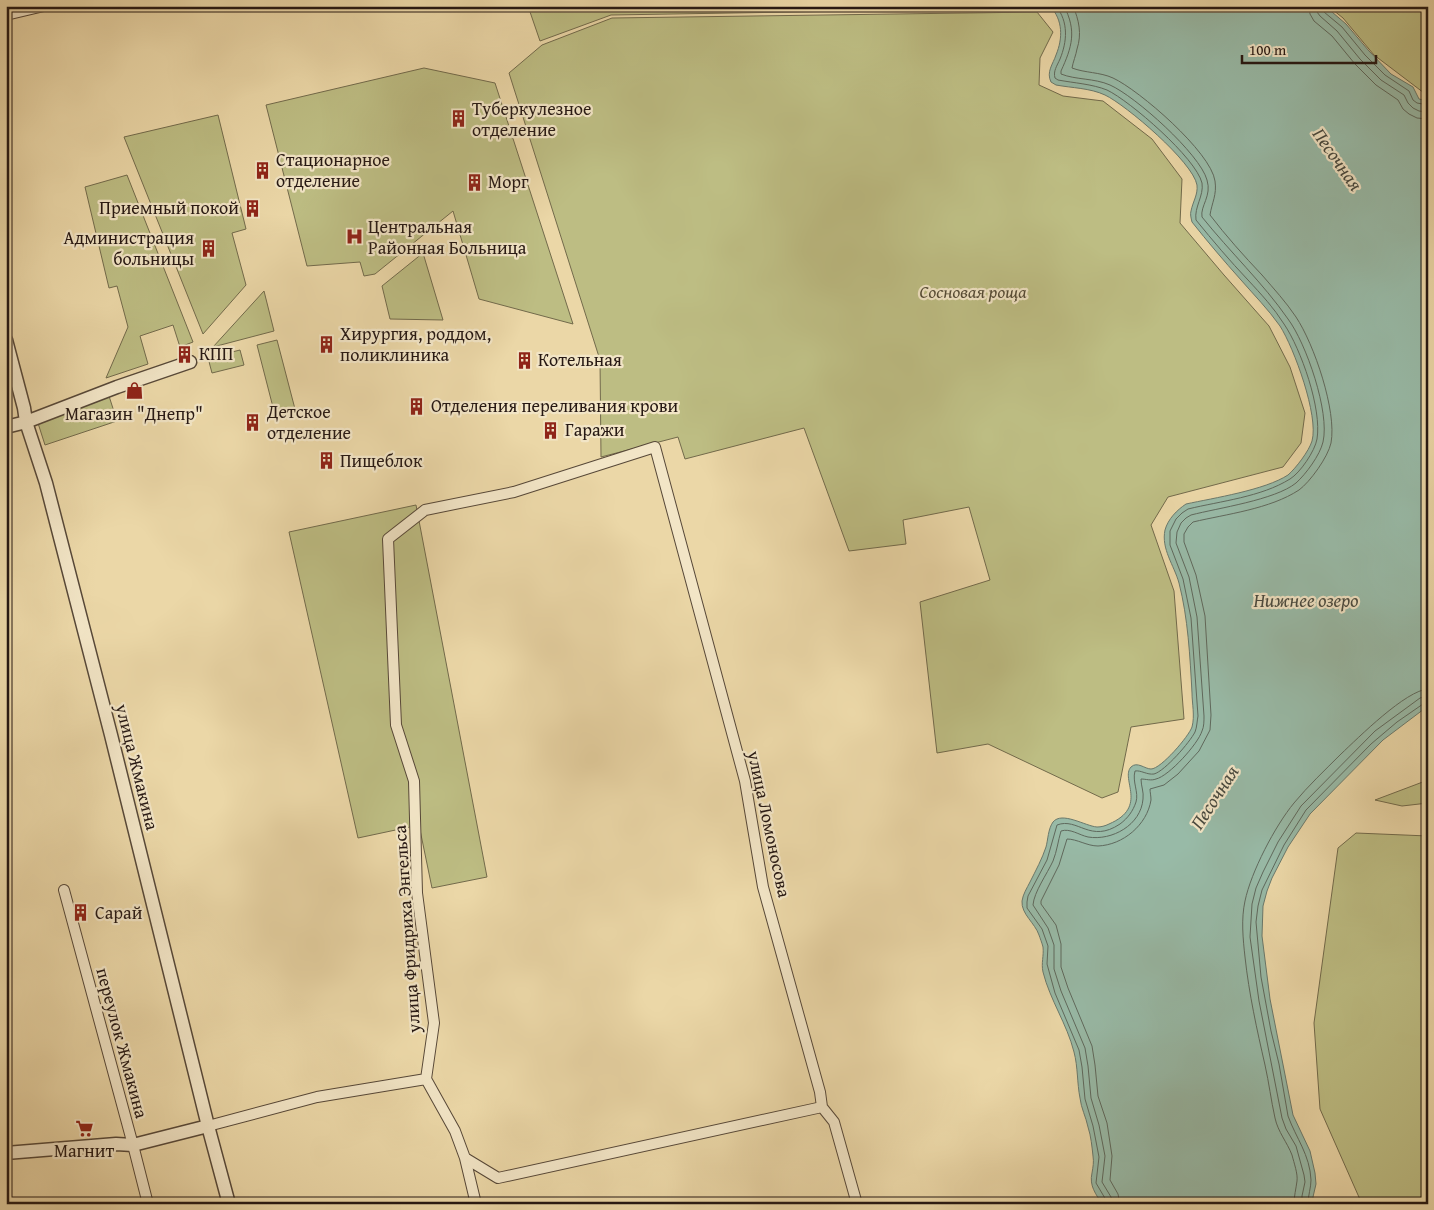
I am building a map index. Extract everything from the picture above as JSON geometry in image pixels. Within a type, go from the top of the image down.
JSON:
[{"type":"street","points":[[6,15],[44,6]]},
{"type":"street","name":"улица Жмакина","points":[[6,340],[26,422],[46,483],[229,1204]]},
{"type":"street","points":[[6,427],[26,422],[117,387],[190,362]]},
{"type":"street","name":"улица Фридриха Энгельса","points":[[426,1079],[434,1022],[417,893],[414,781],[396,725],[388,539],[425,510],[514,492],[655,447]]},
{"type":"street","name":"улица Ломоносова","points":[[655,447],[745,781],[763,886],[820,1092],[822,1107],[834,1122],[857,1204]]},
{"type":"street","name":"переулок Жмакина","points":[[64,890],[148,1204]]},
{"type":"street","points":[[6,1153],[116,1144],[133,1145],[317,1097],[426,1079],[455,1131],[466,1158],[476,1204]]},
{"type":"street","points":[[466,1158],[498,1178],[822,1107]]},
{"type":"green space","points":[[528,6],[1033,6],[1035,8],[611,15],[540,41]]},
{"type":"green space","points":[[1328,6],[1428,6],[1428,96],[1374,55],[1343,18]]},
{"type":"green space","name":"Сосновая роща","points":[[1037,12],[1053,32],[1040,58],[1039,85],[1063,96],[1103,101],[1152,139],[1182,179],[1180,223],[1269,326],[1290,367],[1305,413],[1301,443],[1283,467],[1168,497],[1151,525],[1174,591],[1184,719],[1131,727],[1118,792],[1102,798],[988,744],[937,753],[920,602],[990,580],[969,507],[903,520],[906,544],[849,551],[804,428],[685,459],[678,437],[601,457],[600,360],[509,73],[542,45],[612,18]]},
{"type":"green space","points":[[424,68],[495,83],[573,324],[479,299],[453,211],[375,274],[364,276],[360,262],[307,266],[266,105]]},
{"type":"green space","points":[[218,115],[246,229],[232,233],[246,285],[203,334],[124,137]]},
{"type":"green space","points":[[127,175],[193,342],[180,347],[173,325],[140,336],[148,364],[106,378],[128,327],[117,286],[109,288],[85,187]]},
{"type":"green space","points":[[423,253],[443,320],[390,319],[382,286]]},
{"type":"green space","points":[[264,291],[274,331],[213,347]]},
{"type":"green space","points":[[277,340],[295,409],[275,415],[257,345]]},
{"type":"green space","points":[[240,350],[244,365],[212,373],[208,358]]},
{"type":"green space","points":[[109,396],[117,421],[45,445],[37,420]]},
{"type":"green space","points":[[416,505],[487,877],[432,888],[419,825],[358,838],[289,532]]},
{"type":"green space","points":[[1428,780],[1428,803],[1402,806],[1375,800]]},
{"type":"green space","points":[[1356,833],[1428,836],[1428,1204],[1362,1204],[1320,1109],[1314,1023],[1338,848]]},
{"type":"water","name":"Нижнее озеро","points":[[1050,6],[1325,6],[1346,24],[1391,74],[1413,87],[1419,99],[1428,101],[1428,706],[1383,740],[1310,814],[1288,847],[1272,878],[1263,906],[1262,936],[1270,999],[1293,1115],[1310,1151],[1315,1173],[1316,1184],[1313,1204],[1102,1204],[1091,1182],[1092,1145],[1078,1087],[1074,1052],[1042,969],[1043,947],[1041,941],[1022,906],[1023,896],[1043,856],[1053,822],[1057,819],[1068,818],[1098,827],[1108,825],[1121,817],[1128,810],[1131,802],[1129,772],[1131,767],[1138,765],[1149,769],[1156,768],[1174,751],[1192,727],[1193,710],[1187,623],[1179,583],[1165,544],[1164,537],[1168,522],[1186,504],[1253,489],[1288,475],[1308,450],[1312,441],[1313,430],[1309,399],[1286,336],[1266,308],[1192,222],[1191,212],[1197,185],[1193,175],[1184,163],[1157,135],[1115,101],[1093,91],[1056,85],[1051,82],[1050,71],[1061,36],[1057,17]]},
{"type":"place","name":"Туберкулезное отделение","points":[[458,119]]},
{"type":"place","name":"Стационарное отделение","points":[[262,170]]},
{"type":"place","name":"Морг","points":[[474,182]]},
{"type":"place","name":"Приемный покой","points":[[253,208]]},
{"type":"place","name":"Центральная Районная Больница","points":[[354,237]]},
{"type":"place","name":"Администрация больницы","points":[[208,248]]},
{"type":"place","name":"Хирургия, роддом, поликлиника","points":[[326,344]]},
{"type":"place","name":"КПП","points":[[185,354]]},
{"type":"place","name":"Котельная","points":[[524,360]]},
{"type":"place","name":"Магазин \"Днепр\"","points":[[134,391]]},
{"type":"place","name":"Отделения переливания крови","points":[[417,406]]},
{"type":"place","name":"Детское отделение","points":[[253,422]]},
{"type":"place","name":"Гаражи","points":[[551,430]]},
{"type":"place","name":"Пищеблок","points":[[326,461]]},
{"type":"place","name":"Сарай","points":[[81,913]]},
{"type":"place","name":"Магнит","points":[[84,1128]]},
{"type":"water label","name":"Песочная","points":[[1338,159]]},
{"type":"water label","name":"Песочная","points":[[1214,797]]}]
